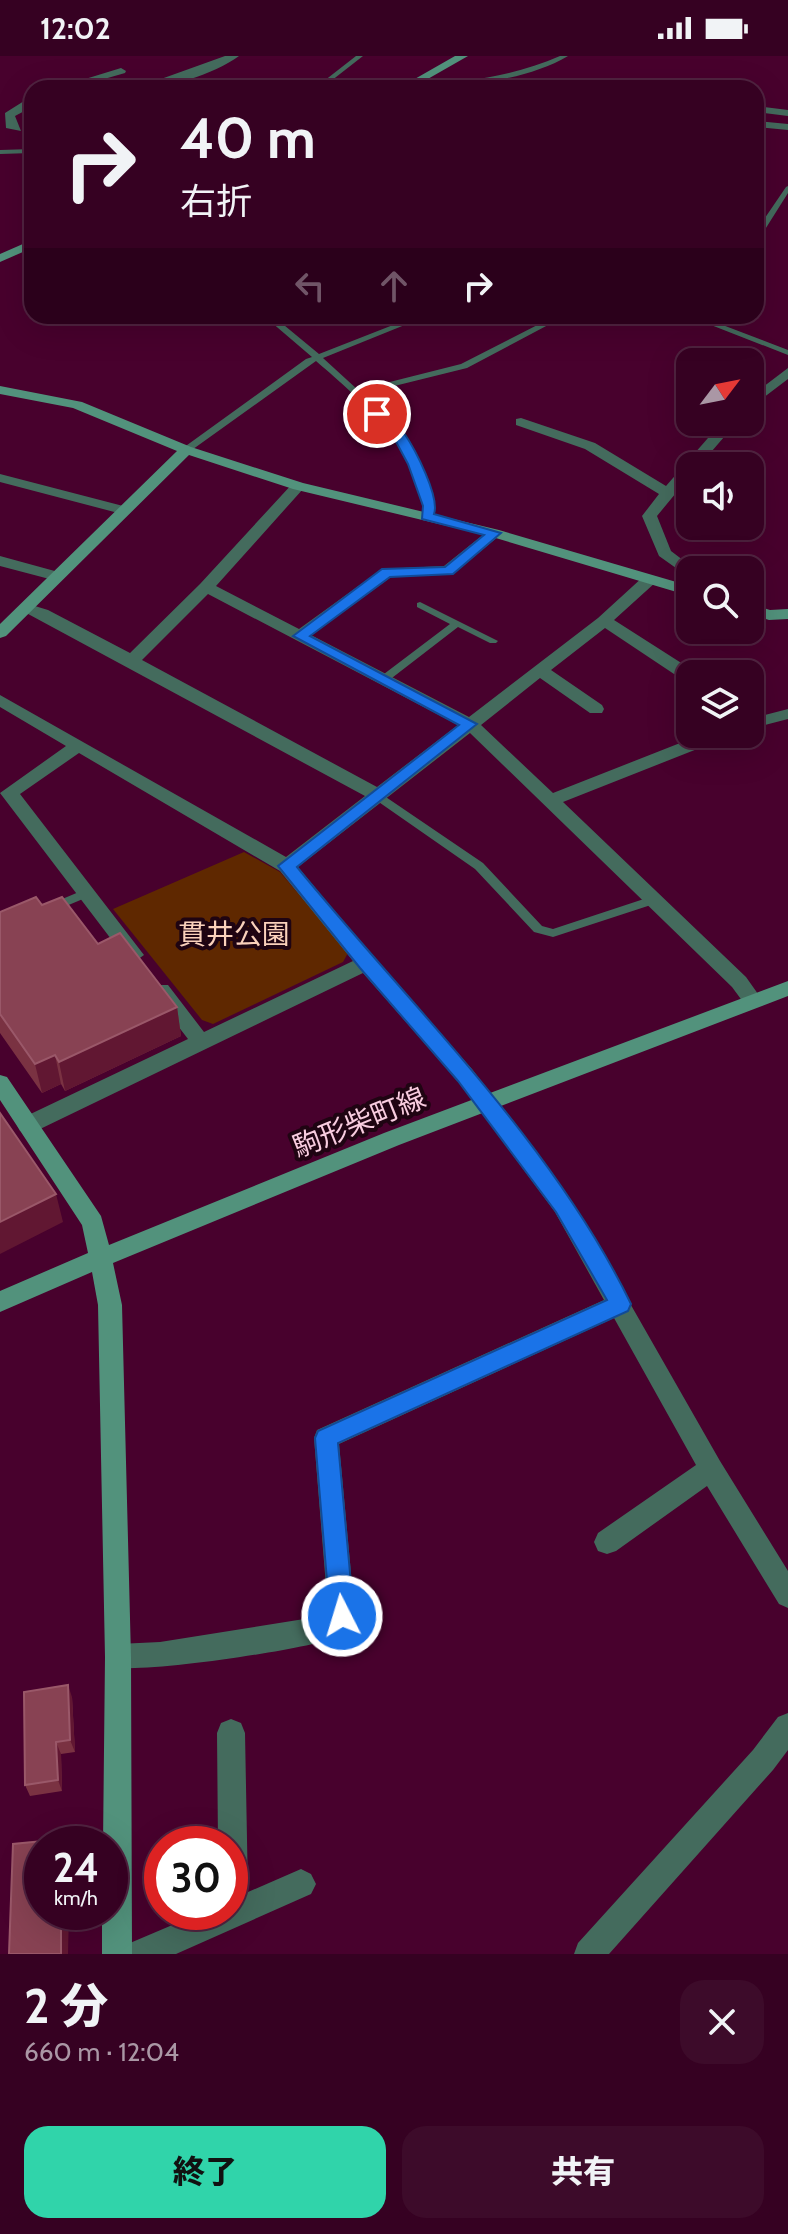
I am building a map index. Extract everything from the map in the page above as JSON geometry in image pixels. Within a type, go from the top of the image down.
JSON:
[{"type":"street","points":[[169,80],[234,56]]},
{"type":"street","points":[[420,80],[463,56]]},
{"type":"street","points":[[83,80],[118,67],[131,80]]},
{"type":"street","points":[[2,136],[23,129],[10,126],[9,115],[24,107]]},
{"type":"street","points":[[764,110],[788,113]]},
{"type":"street","points":[[764,125],[788,127]]},
{"type":"street","points":[[0,258],[20,245]]},
{"type":"street","points":[[764,392],[788,372]]},
{"type":"street","points":[[0,390],[77,405],[186,450],[298,486],[494,533],[676,587]]},
{"type":"street","points":[[521,422],[590,446],[668,493]]},
{"type":"street","points":[[703,452],[717,436]]},
{"type":"street","points":[[0,633],[186,450]]},
{"type":"street","points":[[0,478],[122,510]]},
{"type":"street","points":[[676,483],[649,516],[664,553],[676,562]]},
{"type":"street","points":[[132,661],[206,587],[298,486]]},
{"type":"street","points":[[300,636],[387,572],[448,571],[494,533]]},
{"type":"street","points":[[0,561],[57,576]]},
{"type":"street","points":[[287,866],[604,621],[650,579]]},
{"type":"street","points":[[206,587],[470,724],[739,982],[753,1001]]},
{"type":"street","points":[[25,608],[42,613],[377,795]]},
{"type":"street","points":[[764,613],[788,614]]},
{"type":"street","points":[[604,621],[676,667]]},
{"type":"street","points":[[539,670],[596,709]]},
{"type":"street","points":[[0,700],[287,866],[484,1102],[563,1206],[711,1469],[788,1595]]},
{"type":"street","points":[[764,720],[788,714]]},
{"type":"street","points":[[77,746],[9,793],[201,1042]]},
{"type":"street","points":[[552,800],[684,748]]},
{"type":"street","points":[[28,1125],[366,963]]},
{"type":"street","name":"駒形柴町線","points":[[0,1302],[100,1258],[484,1102],[788,988]]},
{"type":"street","points":[[0,1083],[7,1109],[28,1125],[93,1223],[110,1305],[115,1389],[118,1657],[117,1954]]},
{"type":"street","points":[[118,1657],[160,1655],[329,1628],[342,1616],[326,1438],[620,1304]]},
{"type":"street","points":[[607,1542],[711,1469]]},
{"type":"street","points":[[589,1954],[763,1760],[788,1727]]},
{"type":"street","points":[[231,1733],[233,1826]]},
{"type":"street","points":[[248,1908],[301,1884]]},
{"type":"street","points":[[141,1954],[197,1930]]},
{"type":"lane","points":[[328,80],[360,56]]},
{"type":"lane","points":[[479,80],[504,77],[565,56]]},
{"type":"lane","points":[[0,152],[24,151]]},
{"type":"lane","points":[[764,225],[788,188]]},
{"type":"lane","points":[[278,324],[398,434],[424,486],[430,506],[427,516]]},
{"type":"lane","points":[[186,450],[267,389],[317,357],[402,324]]},
{"type":"lane","points":[[356,393],[464,366],[545,324]]},
{"type":"lane","points":[[713,324],[788,353]]},
{"type":"lane","points":[[420,605],[493,641]]},
{"type":"lane","points":[[384,679],[456,624]]},
{"type":"lane","points":[[377,795],[479,866],[538,929],[553,933],[653,900]]},
{"type":"lane","points":[[43,912],[86,893]]},
{"type":"green space","name":"貫井公園","points":[[244,852],[280,872],[348,953],[343,962],[213,1024],[202,1020],[113,909]]},
{"type":"building","points":[[36,897],[42,905],[62,897],[98,944],[120,933],[177,1007],[59,1062],[55,1055],[35,1064],[0,1014],[0,912]]},
{"type":"building","points":[[0,1113],[56,1194],[0,1222]]},
{"type":"building","points":[[68,1685],[70,1740],[56,1742],[58,1780],[25,1785],[24,1692]]},
{"type":"building","points":[[24,1843],[24,1930],[61,1930],[61,1954],[9,1954],[13,1844]]},
{"type":"route","points":[[342,1616],[326,1438],[620,1304],[563,1206],[465,1075],[366,963],[287,866],[470,724],[300,636],[387,572],[448,571],[494,533],[427,516],[430,506],[414,464],[398,434],[377,414]]}]
